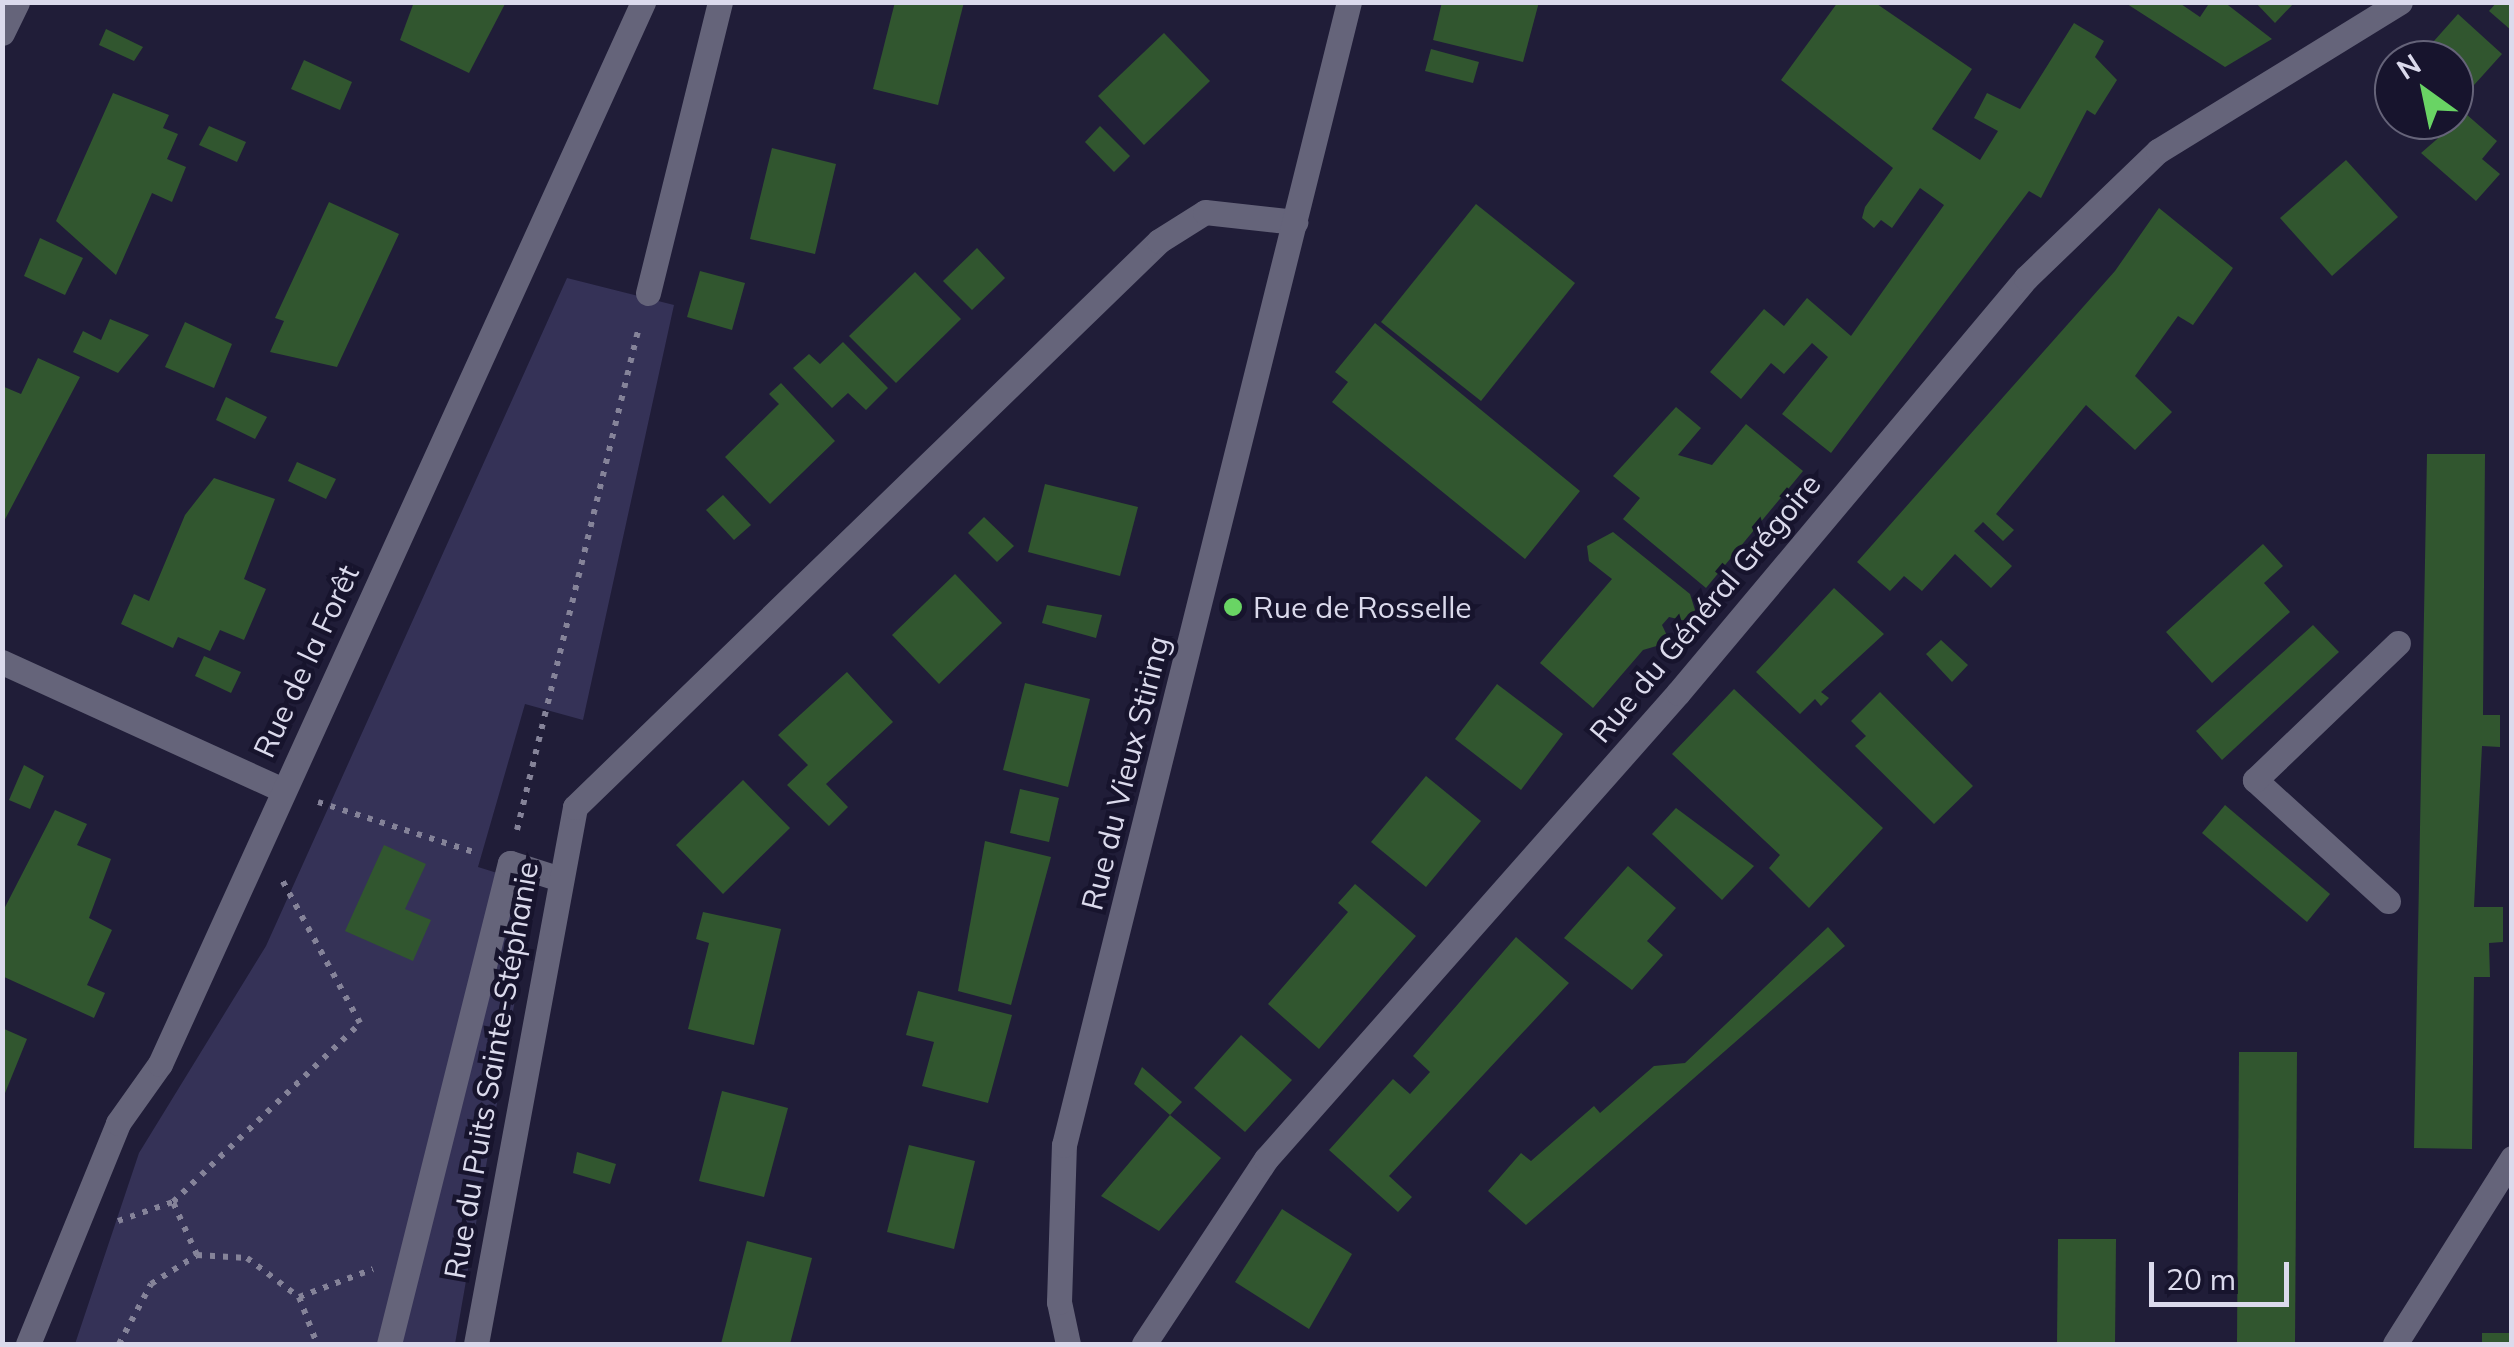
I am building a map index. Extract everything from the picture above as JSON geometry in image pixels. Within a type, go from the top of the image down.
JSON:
[{"type":"street","points":[[2,33],[17,2]]},
{"type":"street","name":"Rue de la Forêt","points":[[28,1344],[118,1122],[160,1064],[643,2]]},
{"type":"street","points":[[648,293],[720,2]]},
{"type":"street","points":[[1294,222],[1349,2]]},
{"type":"street","name":"Rue du Général Grégoire","points":[[1144,1344],[1266,1159],[1678,693],[2026,278],[2158,151],[2400,2]]},
{"type":"street","name":"Rue du Puits Sainte-Stéphanie","points":[[476,1344],[557,878],[575,808],[1159,242],[1205,212],[1294,222]]},
{"type":"street","name":"Rue du Vieux Stiring","points":[[1068,1344],[1059,1302],[1064,1145],[1294,222]]},
{"type":"street","points":[[2388,901],[2255,780],[2398,643]]},
{"type":"street","points":[[2,662],[283,790]]},
{"type":"street","points":[[389,1344],[510,863],[557,878]]},
{"type":"street","points":[[2395,1344],[2512,1158]]},
{"type":"path","points":[[283,790],[510,863],[648,293]]},
{"type":"path","points":[[197,1255],[174,1202],[360,1023],[261,840]]},
{"type":"path","points":[[299,1298],[412,1254]]},
{"type":"path","points":[[119,1344],[151,1284],[197,1255],[246,1258],[299,1298],[317,1344]]},
{"type":"shaded area","points":[[567,278],[674,305],[583,720],[525,704],[478,867],[535,885],[455,1344],[75,1344],[139,1153],[266,946]]},
{"type":"building","points":[[414,2],[506,2],[469,73],[400,40]]},
{"type":"building","points":[[895,2],[964,2],[938,105],[873,89]]},
{"type":"building","points":[[1442,2],[1539,2],[1523,62],[1433,40]]},
{"type":"building","points":[[1838,2],[1874,2],[1972,69],[1932,129],[1980,160],[1998,131],[1974,118],[1987,93],[2020,109],[2074,23],[2104,41],[2095,57],[2117,80],[2095,115],[2087,110],[2041,198],[2029,191],[1831,453],[1782,414],[1828,357],[1812,343],[1784,374],[1771,363],[1741,399],[1710,372],[1764,309],[1784,326],[1807,298],[1851,336],[1944,205],[1920,188],[1892,228],[1881,220],[1874,228],[1862,218],[1865,207],[1893,168],[1781,80]]},
{"type":"building","points":[[2124,2],[2178,2],[2200,17],[2210,2],[2224,2],[2272,39],[2225,67]]},
{"type":"building","points":[[2255,2],[2295,2],[2275,23]]},
{"type":"building","points":[[2497,2],[2512,2],[2512,31],[2489,11]]},
{"type":"building","points":[[2458,14],[2502,54],[2474,85],[2474,40],[2435,40]]},
{"type":"building","points":[[106,29],[143,47],[134,61],[99,45]]},
{"type":"building","points":[[1164,33],[1210,81],[1144,145],[1098,96]]},
{"type":"building","points":[[1431,49],[1479,62],[1473,83],[1425,71]]},
{"type":"building","points":[[304,60],[352,82],[340,110],[291,89]]},
{"type":"building","points":[[113,93],[169,115],[163,128],[178,134],[167,159],[186,167],[172,202],[152,193],[116,275],[56,221]]},
{"type":"building","points":[[2474,121],[2497,141],[2482,159],[2500,174],[2476,201],[2421,153],[2436,140],[2474,140]]},
{"type":"building","points":[[209,126],[246,142],[237,162],[199,145]]},
{"type":"building","points":[[1100,126],[1130,156],[1114,172],[1085,142]]},
{"type":"building","points":[[772,148],[836,164],[815,254],[750,239]]},
{"type":"building","points":[[2346,160],[2398,217],[2332,276],[2280,218]]},
{"type":"building","points":[[329,202],[399,234],[337,367],[270,352],[284,321],[275,318]]},
{"type":"building","points":[[1476,204],[1575,283],[1481,401],[1381,322]]},
{"type":"building","points":[[2159,208],[2233,268],[2193,325],[2178,316],[2135,376],[2172,412],[2135,450],[2086,405],[1996,514],[2014,530],[2003,541],[1983,522],[1974,531],[2012,566],[1991,588],[1955,554],[1922,591],[1904,576],[1890,591],[1857,562],[2115,271]]},
{"type":"building","points":[[40,238],[83,258],[65,295],[24,276]]},
{"type":"building","points":[[977,248],[1005,278],[972,310],[943,281]]},
{"type":"building","points":[[700,271],[745,283],[732,330],[687,317]]},
{"type":"building","points":[[915,272],[961,319],[896,383],[849,336]]},
{"type":"building","points":[[110,319],[149,335],[118,373],[73,352],[83,331],[101,340]]},
{"type":"building","points":[[185,322],[232,344],[214,388],[165,367]]},
{"type":"building","points":[[1375,323],[1580,491],[1525,559],[1332,402],[1348,382],[1335,372]]},
{"type":"building","points":[[843,342],[888,388],[866,410],[848,393],[832,408],[793,368],[809,354],[820,364]]},
{"type":"building","points":[[38,358],[80,377],[2,525],[2,386],[21,394]]},
{"type":"building","points":[[781,383],[835,441],[770,504],[725,457],[779,404],[769,394]]},
{"type":"building","points":[[226,397],[267,417],[255,439],[216,420]]},
{"type":"building","points":[[1676,407],[1701,428],[1678,455],[1712,465],[1746,424],[1803,471],[1706,588],[1623,519],[1640,498],[1613,476]]},
{"type":"building","points":[[2427,454],[2485,454],[2483,715],[2500,715],[2500,747],[2482,746],[2474,907],[2503,907],[2503,942],[2489,943],[2490,977],[2474,977],[2472,1149],[2414,1148]]},
{"type":"building","points":[[297,462],[336,479],[326,499],[288,481]]},
{"type":"building","points":[[214,478],[275,499],[244,579],[266,589],[244,640],[220,630],[210,651],[178,637],[173,648],[121,624],[134,594],[149,601],[185,515]]},
{"type":"building","points":[[1045,484],[1138,507],[1120,576],[1028,552]]},
{"type":"building","points":[[723,495],[751,525],[734,540],[706,510]]},
{"type":"building","points":[[984,517],[1014,546],[997,562],[968,533]]},
{"type":"building","points":[[1613,532],[1690,594],[1695,610],[1686,621],[1669,617],[1662,625],[1670,642],[1643,650],[1593,708],[1540,663],[1612,579],[1589,561],[1587,546]]},
{"type":"building","points":[[2263,544],[2283,566],[2264,583],[2290,612],[2212,683],[2166,632]]},
{"type":"building","points":[[955,574],[1002,623],[939,684],[892,635]]},
{"type":"building","points":[[1834,588],[1884,634],[1821,692],[1829,698],[1821,706],[1815,699],[1800,714],[1756,672]]},
{"type":"building","points":[[1047,605],[1102,615],[1096,638],[1042,623]]},
{"type":"building","points":[[2313,625],[2339,652],[2222,760],[2196,731]]},
{"type":"building","points":[[1941,640],[1968,665],[1952,682],[1926,654]]},
{"type":"building","points":[[204,656],[241,672],[231,693],[195,676]]},
{"type":"building","points":[[847,672],[893,722],[826,784],[848,807],[829,826],[787,785],[808,765],[778,735]]},
{"type":"building","points":[[1025,683],[1090,699],[1068,787],[1003,770]]},
{"type":"building","points":[[1497,684],[1563,734],[1521,790],[1455,739]]},
{"type":"building","points":[[1734,689],[1883,828],[1809,908],[1769,868],[1780,855],[1672,754]]},
{"type":"building","points":[[1880,692],[1973,786],[1934,824],[1855,746],[1866,736],[1851,721]]},
{"type":"building","points":[[24,765],[44,776],[30,809],[9,800]]},
{"type":"building","points":[[1426,776],[1481,821],[1426,887],[1371,842]]},
{"type":"building","points":[[743,780],[790,828],[723,894],[676,845]]},
{"type":"building","points":[[1020,789],[1059,798],[1049,842],[1010,833]]},
{"type":"building","points":[[2225,805],[2330,894],[2307,922],[2202,833]]},
{"type":"building","points":[[1676,808],[1754,866],[1722,900],[1652,834]]},
{"type":"building","points":[[55,810],[87,824],[77,845],[111,859],[89,918],[112,930],[87,985],[105,993],[94,1018],[2,976],[2,913]]},
{"type":"building","points":[[985,841],[1051,857],[1011,1005],[958,991]]},
{"type":"building","points":[[384,845],[426,864],[405,909],[431,920],[413,961],[345,931]]},
{"type":"building","points":[[1628,866],[1676,908],[1647,941],[1663,955],[1632,990],[1564,938]]},
{"type":"building","points":[[1355,884],[1416,936],[1319,1049],[1268,1004],[1348,912],[1338,903]]},
{"type":"building","points":[[703,912],[781,929],[754,1045],[688,1029],[709,943],[696,939]]},
{"type":"building","points":[[1828,927],[1845,946],[1526,1225],[1488,1191],[1521,1153],[1531,1161],[1594,1106],[1600,1113],[1654,1066],[1685,1063]]},
{"type":"building","points":[[1516,937],[1569,983],[1389,1176],[1412,1197],[1398,1212],[1329,1150],[1393,1079],[1410,1094],[1430,1072],[1413,1056]]},
{"type":"building","points":[[918,991],[1012,1015],[988,1103],[922,1086],[934,1042],[906,1035]]},
{"type":"building","points":[[2,1028],[27,1039],[3,1098],[2,1098]]},
{"type":"building","points":[[1241,1035],[1292,1080],[1245,1132],[1194,1088]]},
{"type":"building","points":[[2239,1052],[2297,1052],[2295,1344],[2237,1344]]},
{"type":"building","points":[[1142,1067],[1182,1102],[1170,1115],[1134,1084]]},
{"type":"building","points":[[722,1091],[788,1108],[764,1197],[699,1181]]},
{"type":"building","points":[[1170,1115],[1221,1158],[1159,1231],[1101,1196]]},
{"type":"building","points":[[909,1145],[975,1161],[954,1249],[887,1232]]},
{"type":"building","points":[[577,1152],[616,1164],[610,1184],[573,1173]]},
{"type":"building","points":[[1282,1209],[1352,1254],[1309,1329],[1235,1282]]},
{"type":"building","points":[[2058,1239],[2116,1239],[2115,1344],[2057,1344]]},
{"type":"building","points":[[747,1241],[812,1258],[790,1344],[721,1344]]},
{"type":"building","points":[[2482,1333],[2512,1333],[2512,1344],[2482,1344]]},
{"type":"place","name":"Rue de Rosselle","points":[[1233,607]]}]
